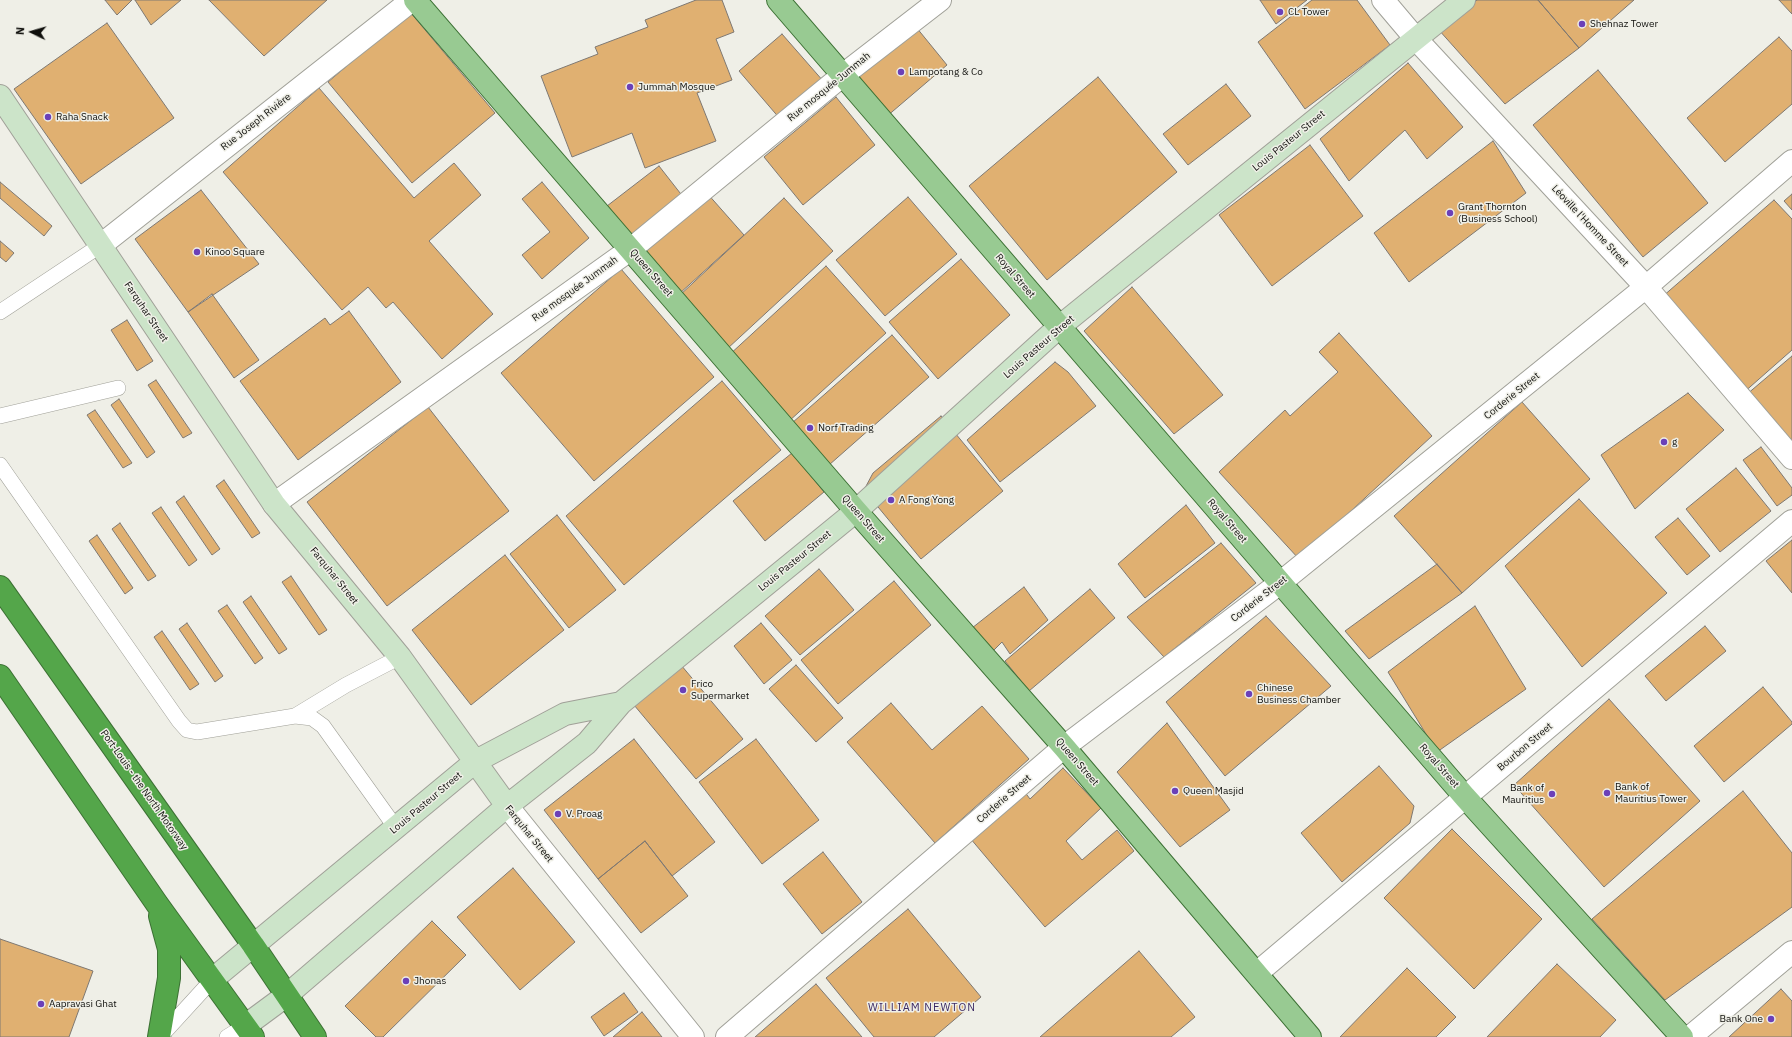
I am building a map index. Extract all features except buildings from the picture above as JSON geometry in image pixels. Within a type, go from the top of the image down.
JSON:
[{"type":"highway","name":"Port-Louis - the North Motorway","points":[[0,586],[253,945],[315,1037]]},
{"type":"highway","points":[[0,676],[157,904],[213,980],[242,1033]]},
{"type":"highway","points":[[157,904],[169,949],[169,978],[160,1037]]},
{"type":"main road","name":"Queen Street","points":[[416,0],[856,511],[1064,747],[1310,1037]]},
{"type":"main road","name":"Royal Street","points":[[778,0],[1465,798],[1682,1037]]},
{"type":"main road","name":"Louis Pasteur Street","points":[[242,1033],[507,806],[587,743],[622,703],[856,511],[1059,327],[1464,0]]},
{"type":"main road","name":"Farquhar Street","points":[[0,96],[274,504],[400,657],[507,806]]},
{"type":"main road","name":"Louis Pasteur Street","points":[[213,980],[253,945],[476,761],[565,714],[622,703]]},
{"type":"street","name":"Rue Joseph Rivière","points":[[101,245],[412,0]]},
{"type":"street","name":"Rue mosquée Jummah","points":[[274,504],[631,249],[843,75],[940,0]]},
{"type":"street","name":"Léoville l'Homme Street","points":[[1383,0],[1416,39],[1646,287],[1792,458]]},
{"type":"street","name":"Corderie Street","points":[[727,1037],[1064,747],[1280,583],[1646,287],[1792,161]]},
{"type":"street","name":"Bourbon Street","points":[[1257,973],[1792,521]]},
{"type":"street","name":"Farquhar Street","points":[[507,806],[693,1037]]},
{"type":"street","points":[[1690,1037],[1792,952]]},
{"type":"lane","points":[[0,312],[101,245]]},
{"type":"lane","points":[[1,413],[118,388]]},
{"type":"lane","points":[[0,465],[179,721],[187,730],[197,732],[295,716],[312,718],[323,726],[396,828]]},
{"type":"lane","points":[[295,716],[346,685],[400,657]]},
{"type":"lane","points":[[160,1037],[213,980]]},
{"type":"place","name":"CL Tower","points":[[1280,12]]},
{"type":"place","name":"Shehnaz Tower","points":[[1582,24]]},
{"type":"place","name":"Lampotang & Co","points":[[901,72]]},
{"type":"place","name":"Jummah Mosque","points":[[630,87]]},
{"type":"place","name":"Raha Snack","points":[[48,117]]},
{"type":"place","name":"Grant Thornton (Business School)","points":[[1450,213]]},
{"type":"place","name":"Kinoo Square","points":[[197,252]]},
{"type":"place","name":"Norf Trading","points":[[810,428]]},
{"type":"place","name":"g","points":[[1664,442]]},
{"type":"place","name":"A Fong Yong","points":[[891,500]]},
{"type":"place","name":"Frico Supermarket","points":[[683,690]]},
{"type":"place","name":"Chinese Business Chamber","points":[[1249,694]]},
{"type":"place","name":"Queen Masjid","points":[[1175,791]]},
{"type":"place","name":"Bank of Mauritius Tower","points":[[1607,793]]},
{"type":"place","name":"Bank of Mauritius","points":[[1552,794]]},
{"type":"place","name":"V. Proag","points":[[558,814]]},
{"type":"place","name":"Jhonas","points":[[406,981]]},
{"type":"place","name":"Aapravasi Ghat","points":[[41,1004]]},
{"type":"place","name":"Bank One","points":[[1771,1019]]},
{"type":"district","name":"WILLIAM NEWTON","points":[[922,1008]]}]
